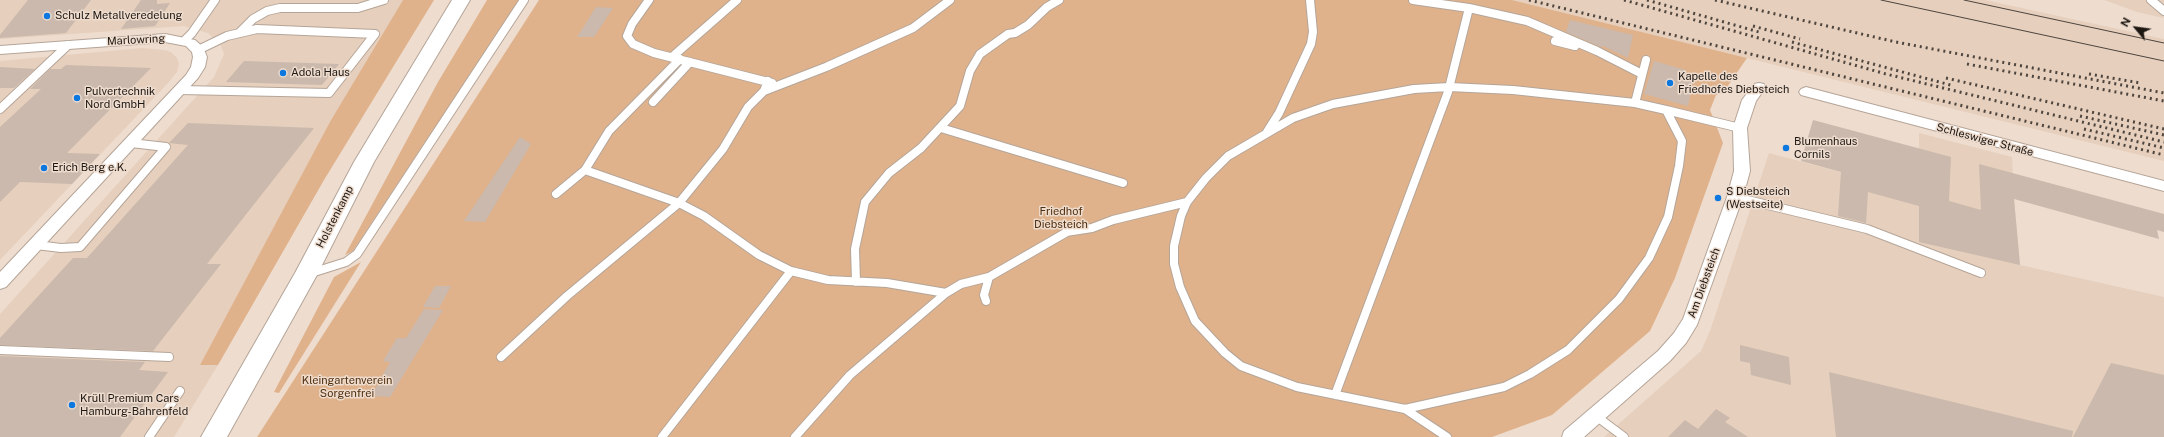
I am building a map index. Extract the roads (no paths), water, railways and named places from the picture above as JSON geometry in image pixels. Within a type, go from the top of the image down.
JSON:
[{"type":"main road","name":"Holstenkamp","points":[[214,437],[305,275],[364,162],[461,0]]},
{"type":"street","name":"Marlowring","points":[[0,50],[165,38],[184,41],[198,50]]},
{"type":"street","points":[[0,283],[180,90],[198,67],[200,57],[198,50]]},
{"type":"street","name":"Am Diebsteich","points":[[1571,437],[1664,356],[1680,338],[1691,320],[1735,197],[1742,171],[1740,128],[1749,100],[1759,86]]},
{"type":"street","name":"Schleswiger Straße","points":[[1806,92],[2164,186]]},
{"type":"lane","points":[[184,41],[192,33],[215,0]]},
{"type":"lane","points":[[240,32],[253,19],[268,11],[280,8],[358,8],[384,0]]},
{"type":"lane","points":[[305,275],[346,262],[357,254],[524,0]]},
{"type":"lane","points":[[649,0],[632,24],[627,36],[633,44],[654,53],[778,85]]},
{"type":"lane","points":[[672,57],[737,0]]},
{"type":"lane","points":[[764,91],[811,74],[913,28],[950,0]]},
{"type":"lane","points":[[856,282],[854,249],[865,202],[889,173],[912,156],[941,128],[960,106],[965,94],[970,71],[980,54],[1008,34],[1015,33],[1028,25],[1047,7],[1059,0]]},
{"type":"lane","points":[[1265,134],[1279,113],[1311,44],[1313,32],[1310,0]]},
{"type":"lane","points":[[1413,0],[1469,8],[1527,21],[1561,36],[1554,41],[1597,51],[1642,74]]},
{"type":"lane","points":[[2151,0],[2164,11]]},
{"type":"lane","points":[[1335,396],[1449,87],[1469,8]]},
{"type":"lane","points":[[180,90],[329,93],[375,34],[257,29],[240,32],[198,50]]},
{"type":"lane","points":[[0,109],[68,45]]},
{"type":"lane","points":[[556,194],[585,170],[609,131],[680,59]]},
{"type":"lane","points":[[1635,103],[1646,60]]},
{"type":"lane","points":[[653,102],[690,62]]},
{"type":"lane","points":[[501,357],[567,296],[678,203],[724,149],[748,107],[764,91],[768,82]]},
{"type":"lane","points":[[1666,110],[1682,141],[1672,204],[1657,243],[1640,271],[1619,299],[1568,350],[1530,374],[1504,387],[1405,409],[1335,396],[1297,387],[1241,366],[1195,321],[1180,287],[1174,264],[1174,246],[1186,202],[1206,178],[1228,156],[1293,118],[1332,104],[1390,92],[1449,87],[1513,90],[1635,103],[1666,110],[1740,128]]},
{"type":"lane","points":[[941,128],[1123,183]]},
{"type":"lane","points":[[36,245],[61,248],[80,247],[166,147],[131,143]]},
{"type":"lane","points":[[585,170],[678,203],[704,216],[759,255],[791,271],[828,280],[888,283],[946,293]]},
{"type":"lane","points":[[1735,197],[1867,229],[1980,273]]},
{"type":"lane","points":[[796,437],[850,375],[946,293],[961,284],[989,277],[1049,244],[1066,232],[1092,228],[1113,220],[1186,202]]},
{"type":"lane","points":[[662,437],[791,271]]},
{"type":"lane","points":[[986,301],[984,295],[989,277]]},
{"type":"lane","points":[[0,350],[169,357]]},
{"type":"lane","points":[[149,437],[180,391]]},
{"type":"lane","points":[[1405,409],[1447,437]]},
{"type":"lane","points":[[1596,416],[1624,437]]},
{"type":"tram line","points":[[1881,0],[2164,61]]},
{"type":"tram line","points":[[1964,0],[2164,43]]},
{"type":"railway","points":[[1529,0],[2164,155]]},
{"type":"railway","points":[[1624,0],[1886,74],[2164,142]]},
{"type":"railway","points":[[1647,0],[1759,32]]},
{"type":"railway","points":[[1715,0],[1896,42],[2164,93]]},
{"type":"railway","points":[[1753,26],[1800,39]]},
{"type":"railway","points":[[1792,42],[1954,86]]},
{"type":"railway","points":[[1967,64],[2164,101]]},
{"type":"railway","points":[[2089,74],[2140,83]]},
{"type":"railway","points":[[1946,78],[2164,129]]},
{"type":"railway","points":[[2080,116],[2164,135]]},
{"type":"railway","points":[[2084,129],[2164,148]]},
{"type":"place","name":"Schulz Metallveredelung","points":[[47,16]]},
{"type":"place","name":"Adola Haus","points":[[283,73]]},
{"type":"place","name":"Kapelle des Friedhofes Diebsteich","points":[[1670,83]]},
{"type":"place","name":"Pulvertechnik Nord GmbH","points":[[77,98]]},
{"type":"place","name":"Blumenhaus Cornils","points":[[1786,148]]},
{"type":"place","name":"Erich Berg e.K.","points":[[44,168]]},
{"type":"place","name":"S Diebsteich (Westseite)","points":[[1718,198]]},
{"type":"place","name":"Krüll Premium Cars Hamburg-Bahrenfeld","points":[[72,405]]},
{"type":"park label","name":"Friedhof Diebsteich","points":[[1061,218]]},
{"type":"park label","name":"Kleingartenverein Sorgenfrei","points":[[347,387]]}]
